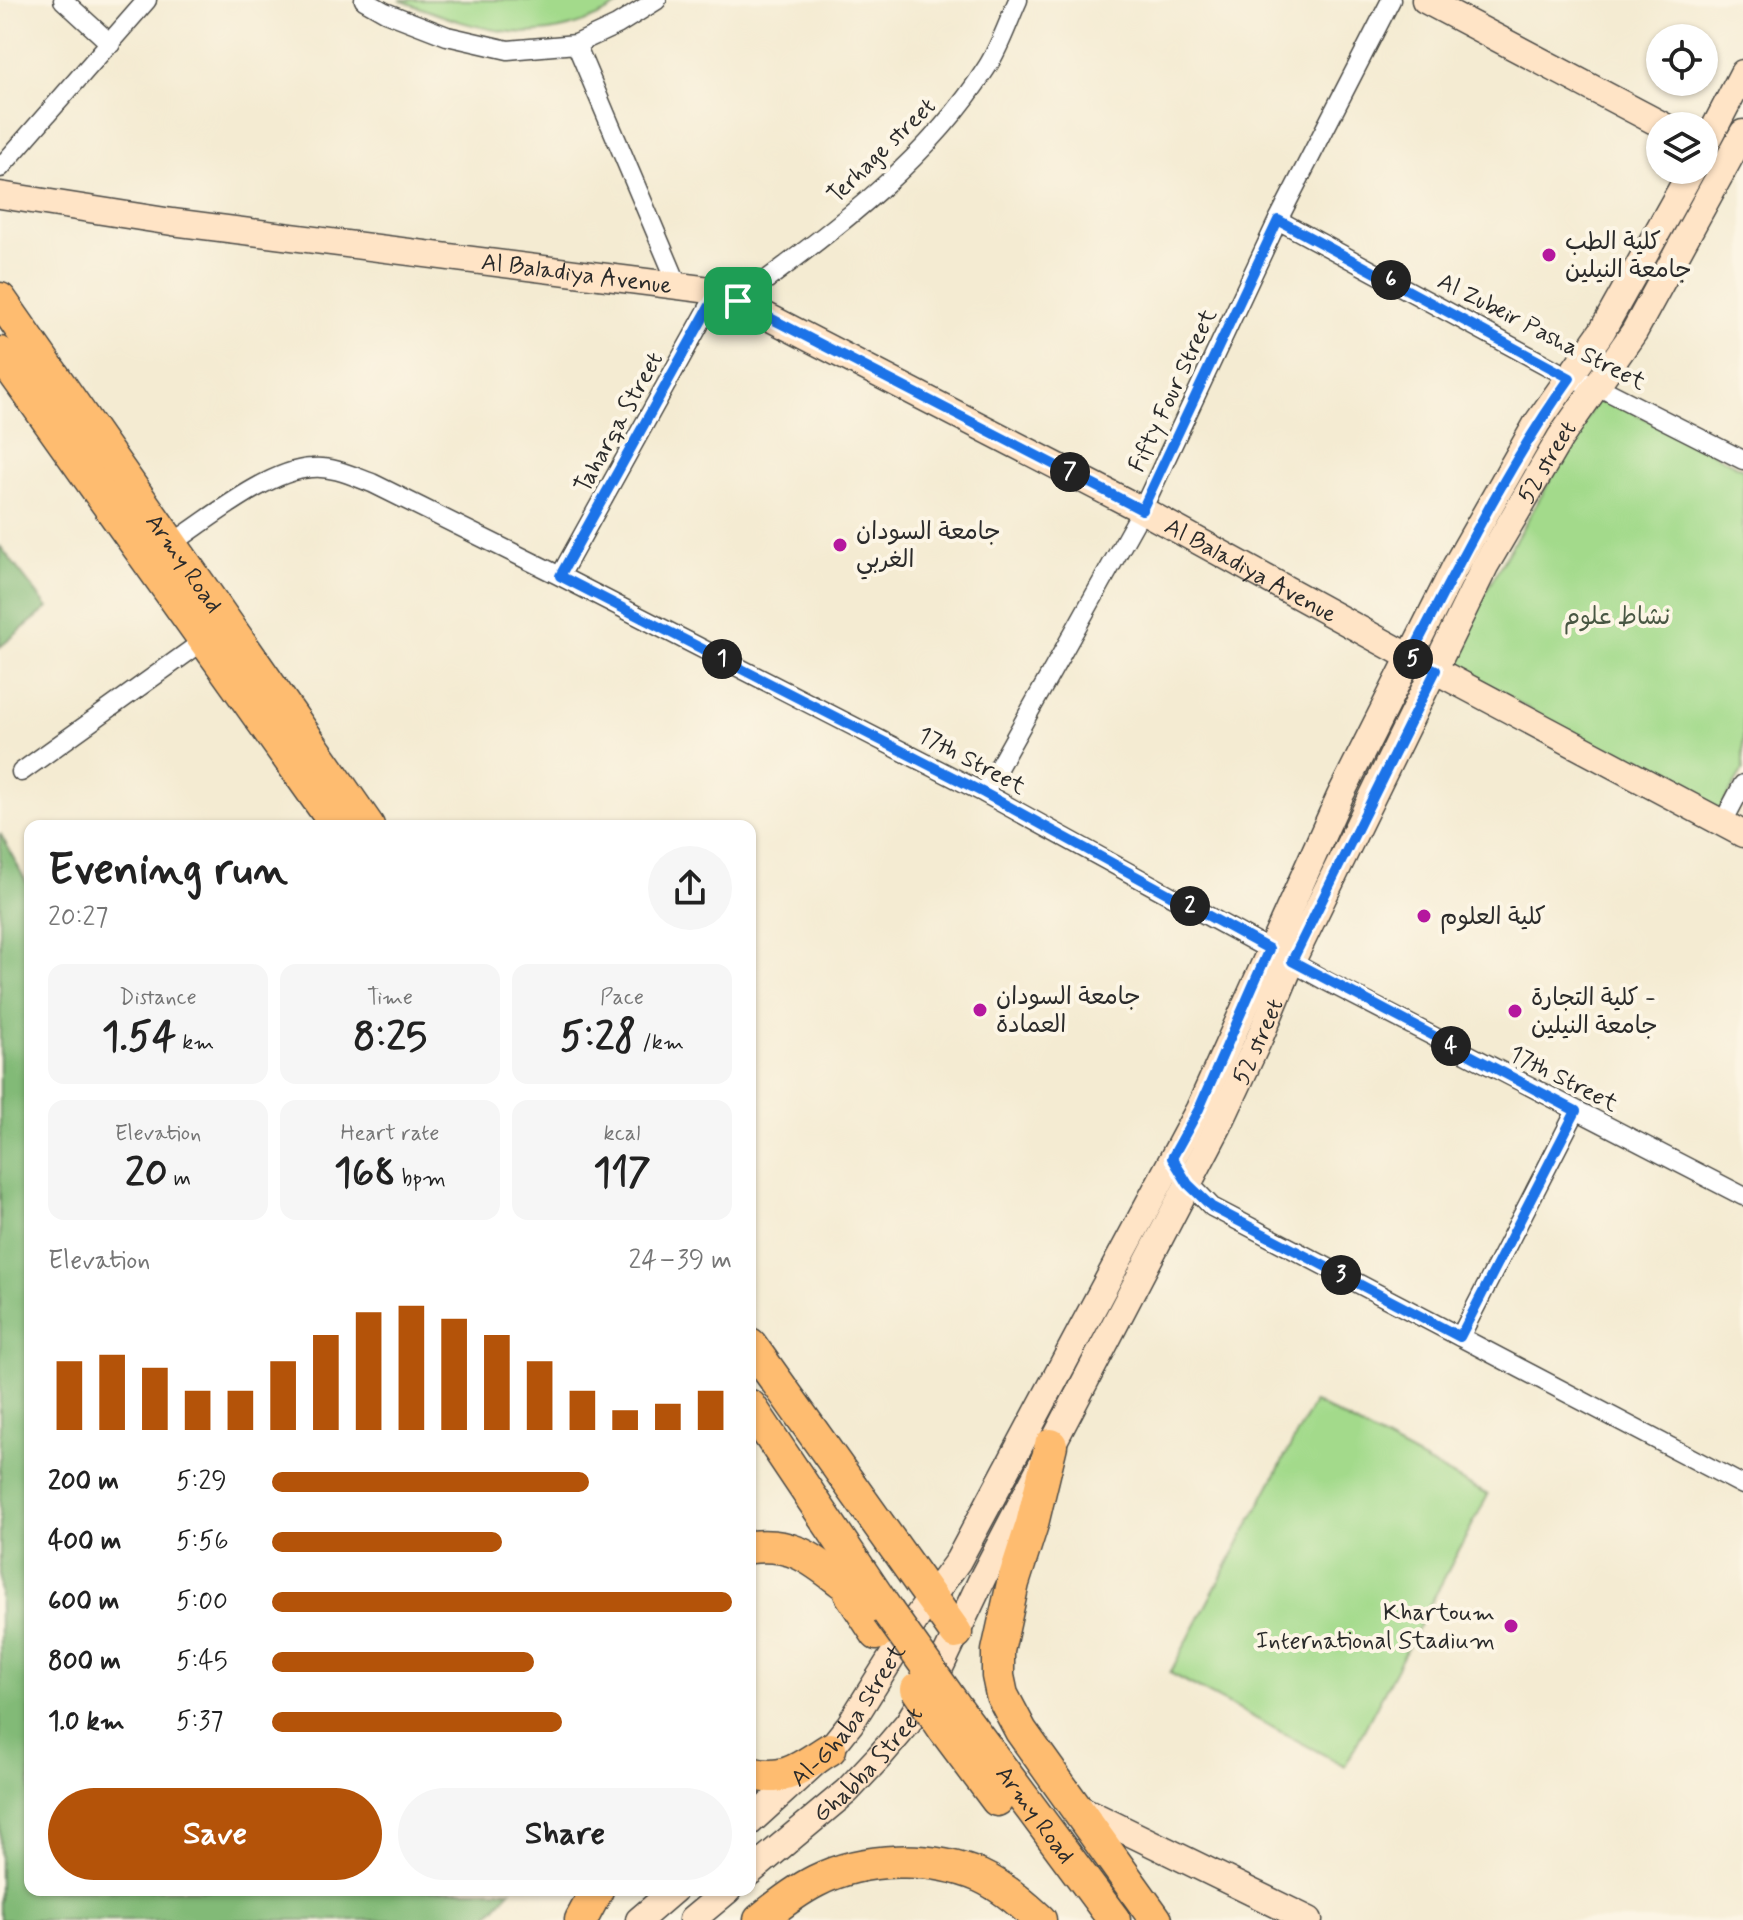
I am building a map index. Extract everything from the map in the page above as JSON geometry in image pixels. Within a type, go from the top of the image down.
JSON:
[{"type":"highway","name":"Army Road","points":[[0,299],[258,664],[364,820]]},
{"type":"highway","name":"Army Road","points":[[0,353],[333,820]]},
{"type":"highway","points":[[756,1352],[956,1633]]},
{"type":"highway","points":[[756,1416],[882,1623],[951,1720]]},
{"type":"highway","points":[[1051,1445],[1032,1524],[1013,1583],[998,1651],[1002,1695],[1021,1731],[1156,1920]]},
{"type":"highway","points":[[756,1453],[842,1582]]},
{"type":"highway","points":[[756,1546],[772,1544],[793,1549],[814,1560],[842,1582],[882,1623]]},
{"type":"highway","name":"Army Road","points":[[951,1720],[1087,1920]]},
{"type":"highway","name":"Army Road","points":[[951,1720],[1114,1920]]},
{"type":"highway","points":[[756,1775],[787,1776],[830,1749]]},
{"type":"highway","points":[[760,1920],[817,1880],[854,1868],[894,1862],[932,1863],[980,1876],[1019,1900],[1040,1920]]},
{"type":"highway","points":[[581,1920],[594,1896]]},
{"type":"street","points":[[63,0],[111,44]]},
{"type":"street","points":[[0,168],[147,0]]},
{"type":"street","points":[[364,0],[385,12],[447,36],[508,50],[576,44],[617,25],[657,0]]},
{"type":"street","name":"Terhage street","points":[[728,296],[838,224],[912,159],[986,69],[1018,0]]},
{"type":"street","name":"Fifty Four Street","points":[[984,793],[1142,510],[1278,220],[1391,0]]},
{"type":"street","points":[[1425,0],[1646,117]]},
{"type":"street","points":[[576,44],[678,285]]},
{"type":"street","points":[[1718,121],[1743,73]]},
{"type":"street","name":"52 street","points":[[1172,1158],[1436,670],[1485,566],[1560,438],[1634,332],[1736,162],[1743,133]]},
{"type":"street","name":"52 street","points":[[1051,1445],[1255,1050],[1281,955],[1340,796],[1455,567],[1537,423],[1602,331],[1684,184]]},
{"type":"street","name":"Al Baladiya Avenue","points":[[0,195],[218,229],[678,285],[728,296],[1142,510],[1732,829]]},
{"type":"street","name":"Al Zubeir Pasha Street","points":[[1278,220],[1570,378],[1597,386],[1743,460]]},
{"type":"street","name":"Taharqa Street","points":[[560,576],[728,296]]},
{"type":"street","name":"17th Street","points":[[171,544],[287,472],[314,467],[341,471],[372,483],[984,793],[1281,955],[1743,1196]]},
{"type":"street","points":[[21,772],[206,639]]},
{"type":"street","points":[[1732,829],[1743,784]]},
{"type":"street","points":[[1460,1337],[1576,1111]]},
{"type":"street","points":[[1172,1158],[1188,1184],[1212,1207],[1460,1337],[1740,1478]]},
{"type":"street","points":[[931,1597],[958,1561],[1172,1158]]},
{"type":"street","points":[[956,1633],[1051,1445]]},
{"type":"street","name":"Al-Ghaba Street","points":[[756,1817],[830,1749],[850,1724],[931,1597]]},
{"type":"street","name":"Ghabba Street","points":[[756,1867],[847,1791],[879,1757],[908,1723],[937,1674],[956,1633]]},
{"type":"street","points":[[1073,1805],[1309,1920]]},
{"type":"street","points":[[639,1920],[667,1896]]},
{"type":"street","points":[[692,1920],[721,1896]]},
{"type":"green space","points":[[400,0],[627,0],[597,17],[569,27],[541,32],[514,32],[459,21]]},
{"type":"green space","name":"نشاط علوم","points":[[1600,395],[1743,469],[1743,770],[1716,816],[1445,661]]},
{"type":"green space","points":[[0,546],[48,608],[0,647]]},
{"type":"green space","points":[[0,833],[24,878],[24,1896],[506,1896],[484,1920],[0,1920]]},
{"type":"green space","points":[[1314,1402],[1488,1495],[1345,1766],[1170,1673]]},
{"type":"place","name":"كلية الطب جامعة النيلين","points":[[1549,255]]},
{"type":"place","name":"جامعة السودان الغربي","points":[[840,545]]},
{"type":"place","name":"كلية العلوم","points":[[1424,916]]},
{"type":"place","name":"جامعة السودان العمادة","points":[[980,1010]]},
{"type":"place","name":"كلية التجارة - جامعة النيلين","points":[[1515,1011]]},
{"type":"place","name":"Khartoum International Stadium","points":[[1511,1626]]},
{"type":"route","points":[[1278,220],[1570,378],[1537,423],[1499,489],[1410,657],[1436,670],[1292,961],[1576,1111],[1460,1337],[1212,1207],[1179,1173],[1172,1158],[1199,1109],[1269,949],[984,793],[560,576],[718,291],[738,301],[1142,510],[1278,220]]}]
